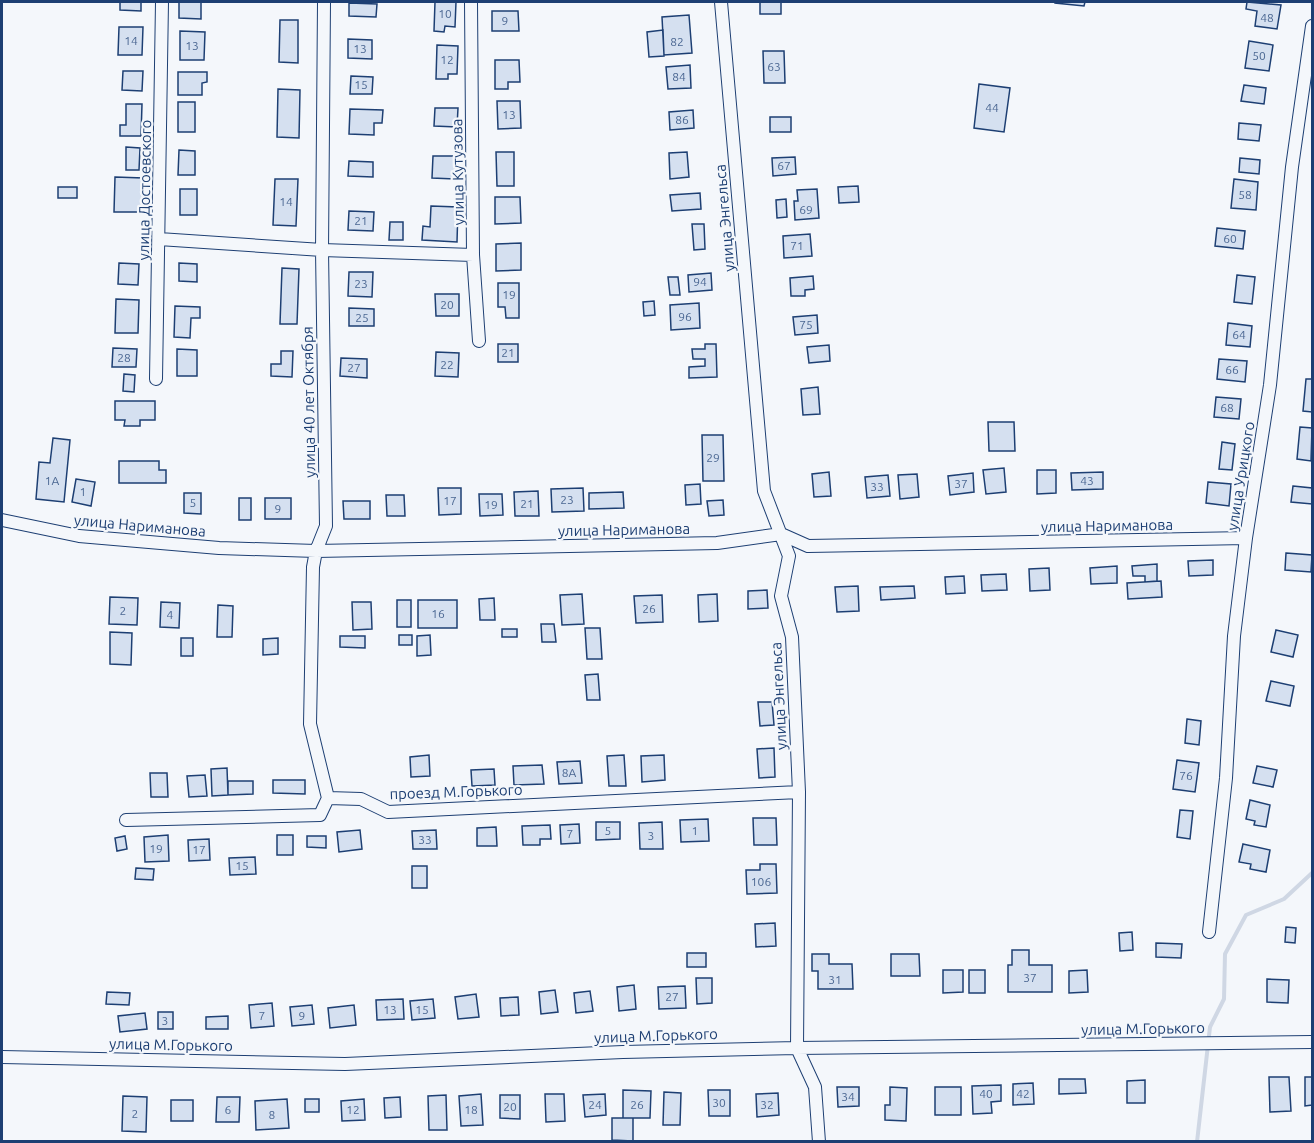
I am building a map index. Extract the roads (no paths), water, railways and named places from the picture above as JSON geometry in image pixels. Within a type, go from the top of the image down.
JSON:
[{"type":"street","name":"улица Достоевского","points":[[156,379],[162,2]]},
{"type":"street","name":"улица 40 лет Октября","points":[[324,2],[322,250],[326,526],[316,551],[313,567],[310,724],[328,798]]},
{"type":"street","name":"улица Кутузова","points":[[471,2],[473,255],[479,341]]},
{"type":"street","name":"улица Энгельса","points":[[721,2],[764,490],[789,556],[781,596],[792,637],[799,792],[797,1047],[815,1087],[819,1142]]},
{"type":"street","name":"улица Урицкого","points":[[1209,932],[1226,778],[1234,636],[1246,538],[1270,385],[1292,167],[1312,26]]},
{"type":"street","points":[[159,239],[322,250],[473,255]]},
{"type":"street","name":"улица Нариманова","points":[[2,520],[79,536],[219,548],[316,551],[717,543],[781,534],[808,546],[1246,538]]},
{"type":"street","name":"проезд М.Горького","points":[[328,798],[361,799],[388,812],[799,792]]},
{"type":"street","points":[[126,820],[320,815],[328,798]]},
{"type":"street","name":"улица М.Горького","points":[[2,1057],[345,1064],[797,1047],[1312,1042]]},
{"type":"waterway","points":[[1197,1142],[1210,1027],[1224,999],[1225,954],[1246,915],[1284,899],[1312,873]]}]
